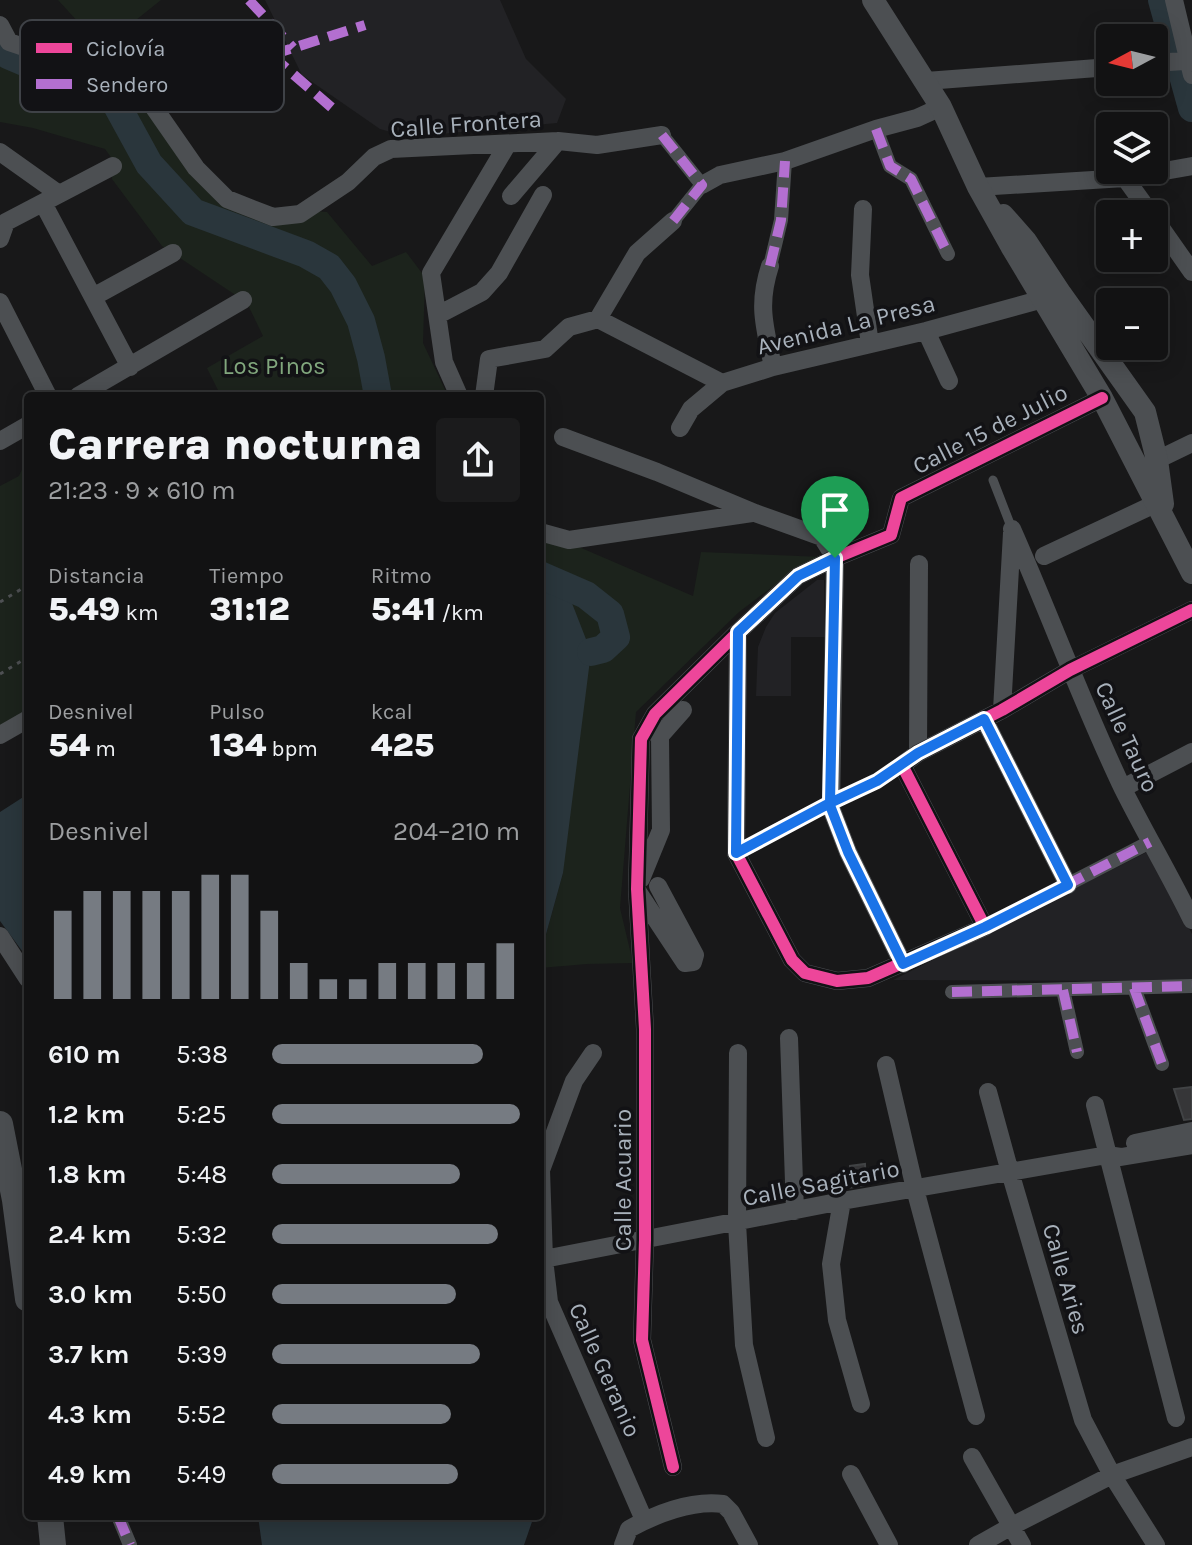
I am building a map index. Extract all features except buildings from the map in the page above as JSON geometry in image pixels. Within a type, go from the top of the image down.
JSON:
[{"type":"main road","points":[[0,1124],[24,1265]]},
{"type":"main road","points":[[50,1520],[53,1545]]},
{"type":"street","points":[[873,0],[941,107],[978,187],[1102,398],[1192,573]]},
{"type":"street","points":[[884,0],[888,24]]},
{"type":"street","points":[[1174,0],[1178,65]]},
{"type":"street","points":[[0,6],[9,42]]},
{"type":"street","points":[[0,25],[9,42]]},
{"type":"street","name":"Calle Frontera","points":[[9,42],[20,46]]},
{"type":"street","points":[[926,81],[1096,68]]},
{"type":"street","points":[[598,319],[637,253],[673,221],[702,185],[720,175],[785,161],[917,118],[941,107]]},
{"type":"street","name":"Calle Frontera","points":[[157,112],[196,168],[227,199],[273,217],[300,214],[348,182],[374,157],[391,149],[558,141],[597,145],[662,135],[702,185]]},
{"type":"street","points":[[876,129],[890,166],[911,179],[948,254]]},
{"type":"street","points":[[511,196],[558,141]]},
{"type":"street","points":[[457,392],[444,362],[431,273],[507,145]]},
{"type":"street","points":[[0,152],[51,199],[93,297],[130,367]]},
{"type":"street","points":[[773,367],[762,311],[763,287],[781,220],[785,161]]},
{"type":"street","points":[[0,239],[6,222],[113,166]]},
{"type":"street","points":[[1168,170],[1192,166]]},
{"type":"street","points":[[978,187],[1096,180]]},
{"type":"street","points":[[978,187],[1026,241],[1145,412],[1157,460],[1161,511]]},
{"type":"street","points":[[438,315],[482,292],[499,273],[543,195]]},
{"type":"street","points":[[863,209],[860,275],[870,344]]},
{"type":"street","points":[[1168,238],[1192,272]]},
{"type":"street","points":[[93,297],[173,253]]},
{"type":"street","name":"Avenida La Presa","points":[[680,428],[691,409],[722,383],[773,367],[926,331],[1043,299]]},
{"type":"street","points":[[85,392],[243,300]]},
{"type":"street","points":[[0,302],[46,392]]},
{"type":"street","points":[[485,392],[489,359],[545,349],[569,327],[598,319],[722,383]]},
{"type":"street","points":[[926,331],[949,381]]},
{"type":"street","name":"Calle 15 de Julio","points":[[835,558],[891,535],[901,498],[1102,398]]},
{"type":"street","points":[[0,441],[24,427]]},
{"type":"street","points":[[563,437],[822,537],[835,558],[830,803],[848,852],[903,964]]},
{"type":"street","points":[[1157,460],[1192,443]]},
{"type":"street","points":[[1044,556],[1161,511]]},
{"type":"street","points":[[544,532],[569,540],[755,513]]},
{"type":"street","points":[[1002,710],[1012,529]]},
{"type":"street","name":"Calle Tauro","points":[[1012,529],[1123,788],[1150,842],[1187,895],[1192,920]]},
{"type":"street","name":"Calle Acuario","points":[[673,1467],[642,1340],[645,1029],[637,889],[641,739],[655,714],[798,576],[835,558]]},
{"type":"street","points":[[918,753],[919,564]]},
{"type":"street","points":[[736,853],[877,781],[918,753],[1002,710],[1070,670],[1192,610]]},
{"type":"street","points":[[738,632],[736,853],[792,960],[805,973],[837,981],[868,978],[985,927],[1150,842]]},
{"type":"street","points":[[658,886],[695,955],[693,962],[685,963],[637,889],[661,830],[660,736],[683,710]]},
{"type":"street","points":[[984,719],[1068,885]]},
{"type":"street","points":[[0,735],[24,721]]},
{"type":"street","points":[[1123,788],[1192,752]]},
{"type":"street","points":[[902,765],[985,927]]},
{"type":"street","points":[[0,936],[24,973]]},
{"type":"street","points":[[952,992],[1192,986]]},
{"type":"street","points":[[1134,988],[1162,1064]]},
{"type":"street","points":[[1063,990],[1077,1052]]},
{"type":"street","points":[[789,1038],[795,1211]]},
{"type":"street","name":"Calle Geranio","points":[[544,1162],[574,1081],[593,1053]]},
{"type":"street","points":[[738,1053],[737,1223],[744,1345],[766,1438]]},
{"type":"street","points":[[886,1065],[915,1189],[976,1416]]},
{"type":"street","name":"Calle Aries","points":[[988,1092],[1083,1420],[1112,1475],[1156,1545]]},
{"type":"street","points":[[1095,1105],[1176,1418]]},
{"type":"street","name":"Calle Sagitario","points":[[1107,1155],[1119,1146],[1192,1131]]},
{"type":"street","name":"Calle Sagitario","points":[[544,1259],[842,1201],[1107,1155],[1121,1157],[1192,1145]]},
{"type":"street","points":[[842,1201],[831,1264],[837,1320],[861,1404]]},
{"type":"street","name":"Calle Geranio","points":[[544,1259],[549,1302],[644,1520]]},
{"type":"street","points":[[978,1545],[1112,1475],[1192,1447]]},
{"type":"street","points":[[972,1457],[1022,1545]]},
{"type":"street","points":[[851,1474],[889,1545]]},
{"type":"street","points":[[623,1545],[629,1529],[644,1520],[710,1502],[723,1504],[731,1512],[749,1545]]},
{"type":"street","points":[[120,1520],[130,1545]]},
{"type":"lane","name":"Calle Tauro","points":[[993,480],[1012,529]]},
{"type":"path","points":[[0,602],[24,587]]},
{"type":"path","points":[[0,674],[24,659]]},
{"type":"shaded area","points":[[265,0],[500,0],[526,59],[566,99],[557,123],[408,137],[380,129],[302,75],[284,39],[284,20],[275,20]]},
{"type":"shaded area","points":[[817,580],[824,580],[825,637],[791,637],[791,696],[756,696],[758,647],[766,627],[775,613]]},
{"type":"shaded area","points":[[544,584],[568,593],[591,652],[563,873],[544,942]]},
{"type":"shaded area","points":[[24,797],[24,954],[0,921],[0,812]]},
{"type":"shaded area","points":[[1149,851],[1192,934],[1192,981],[893,980]]},
{"type":"shaded area","points":[[259,1520],[533,1520],[524,1545],[262,1545]]},
{"type":"green space","points":[[58,0],[161,0],[136,20],[76,20]]},
{"type":"green space","name":"Los Pinos","points":[[0,30],[20,39],[20,112],[149,112],[219,204],[327,212],[372,266],[406,252],[425,277],[423,343],[446,392],[219,392],[207,368],[263,336],[248,305],[162,246],[112,179],[113,160],[105,149],[33,128],[0,122]]},
{"type":"green space","points":[[23,467],[24,713],[0,727],[0,486],[19,476]]},
{"type":"green space","points":[[544,539],[579,547],[693,596],[701,552],[823,557],[788,575],[739,612],[636,712],[620,908],[633,963],[544,968],[544,942],[563,873],[568,594],[544,584]]},
{"type":"waterway","points":[[1162,0],[1192,108]]},
{"type":"waterway","points":[[0,45],[8,55],[20,60]]},
{"type":"waterway","points":[[121,112],[149,164],[193,212],[306,254],[329,267],[343,285],[361,321],[377,392]]},
{"type":"waterway","points":[[544,577],[586,595],[610,614],[616,637],[603,649],[591,652]]},
{"type":"marked path","points":[[249,0],[267,20]]},
{"type":"marked path","points":[[284,51],[365,25]]},
{"type":"marked path","points":[[284,38],[293,48]]},
{"type":"marked path","points":[[284,66],[338,113]]},
{"type":"marked path","points":[[876,129],[890,166],[911,179],[948,254]]},
{"type":"marked path","points":[[662,135],[702,185],[673,221]]},
{"type":"marked path","points":[[770,266],[781,220],[785,161]]},
{"type":"marked path","points":[[736,853],[877,781],[902,765]]},
{"type":"marked path","points":[[985,927],[1150,842]]},
{"type":"marked path","points":[[952,992],[1192,986]]},
{"type":"marked path","points":[[1134,988],[1162,1064]]},
{"type":"marked path","points":[[1063,990],[1077,1052]]},
{"type":"marked path","points":[[120,1520],[130,1545]]},
{"type":"cycle path","points":[[673,1467],[642,1340],[645,1029],[637,889],[641,739],[655,714],[798,576],[891,535],[901,498],[1102,398]]},
{"type":"cycle path","points":[[738,632],[736,853],[792,960],[805,973],[837,981],[868,978],[985,927],[902,765],[918,753],[1002,710],[1070,670],[1192,610]]},
{"type":"route","points":[[835,558],[798,576],[738,632],[736,853],[830,803],[877,781],[918,753],[984,719],[1068,885],[903,964],[848,852],[830,803],[835,558]]}]
